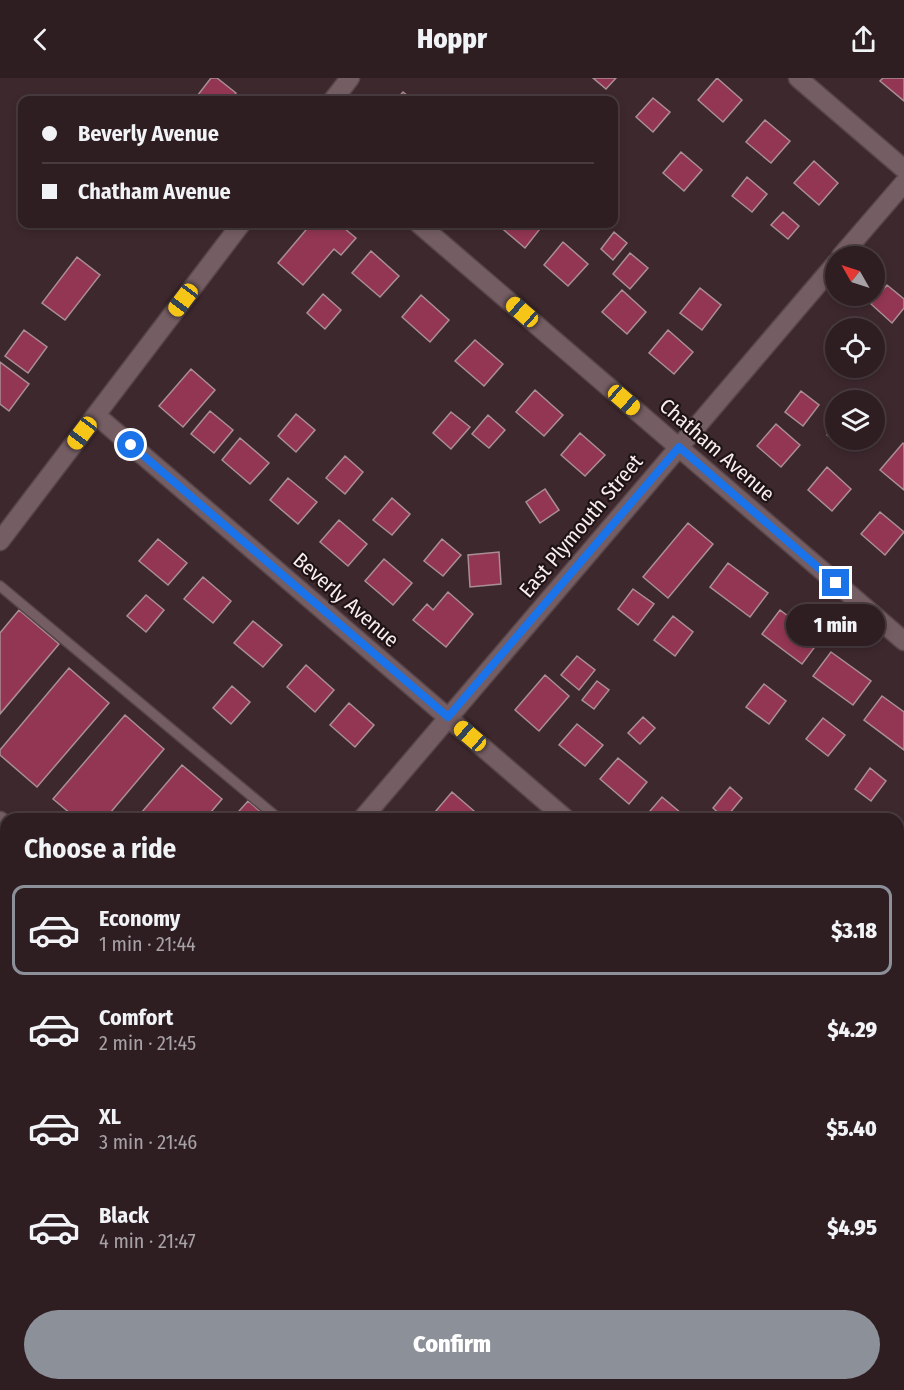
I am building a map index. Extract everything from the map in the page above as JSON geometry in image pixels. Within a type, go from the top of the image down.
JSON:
[{"type":"street","points":[[336,96],[350,78]]},
{"type":"street","points":[[798,78],[904,169]]},
{"type":"street","points":[[850,246],[904,183]]},
{"type":"street","points":[[0,541],[238,228]]},
{"type":"street","name":"Chatham Avenue","points":[[424,228],[904,641]]},
{"type":"street","name":"East Plymouth Street","points":[[367,813],[825,276]]},
{"type":"street","name":"Beverly Avenue","points":[[96,415],[559,813]]},
{"type":"lane","points":[[0,586],[272,813]]},
{"type":"building","points":[[211,78],[217,78],[236,93],[233,96],[197,96]]},
{"type":"building","points":[[593,78],[616,78],[606,89]]},
{"type":"building","points":[[717,78],[742,100],[723,122],[698,100]]},
{"type":"building","points":[[883,78],[904,78],[904,101],[880,81]]},
{"type":"building","points":[[653,98],[670,112],[653,132],[636,117]]},
{"type":"building","points":[[765,120],[790,141],[771,163],[746,142]]},
{"type":"building","points":[[681,152],[702,170],[684,191],[663,173]]},
{"type":"building","points":[[814,161],[838,183],[819,205],[794,183]]},
{"type":"building","points":[[747,177],[767,194],[752,212],[732,196]]},
{"type":"building","points":[[783,212],[799,226],[788,239],[771,225]]},
{"type":"building","points":[[308,228],[344,228],[356,238],[341,255],[334,249],[303,285],[278,263]]},
{"type":"building","points":[[502,228],[541,228],[525,248]]},
{"type":"building","points":[[614,232],[627,243],[613,260],[601,249]]},
{"type":"building","points":[[563,242],[588,264],[568,286],[544,265]]},
{"type":"building","points":[[371,251],[399,276],[380,297],[352,273]]},
{"type":"building","points":[[630,253],[648,268],[630,289],[613,274]]},
{"type":"building","points":[[77,257],[100,275],[65,320],[42,303]]},
{"type":"building","points":[[887,285],[904,299],[904,308],[892,323],[873,306],[885,306]]},
{"type":"building","points":[[700,288],[721,305],[702,330],[680,313]]},
{"type":"building","points":[[622,290],[646,312],[627,334],[602,312]]},
{"type":"building","points":[[323,294],[341,310],[325,329],[307,313]]},
{"type":"building","points":[[421,295],[449,320],[430,342],[402,317]]},
{"type":"building","points":[[24,330],[47,347],[28,373],[5,356]]},
{"type":"building","points":[[668,330],[693,352],[674,374],[649,353]]},
{"type":"building","points":[[475,340],[503,364],[484,386],[455,361]]},
{"type":"building","points":[[0,362],[29,384],[9,411],[0,404]]},
{"type":"building","points":[[191,369],[215,390],[183,427],[159,406]]},
{"type":"building","points":[[535,390],[563,415],[544,436],[516,412]]},
{"type":"building","points":[[801,391],[819,405],[803,426],[785,412]]},
{"type":"building","points":[[210,411],[233,430],[214,453],[191,434]]},
{"type":"building","points":[[451,412],[470,427],[451,449],[433,433]]},
{"type":"building","points":[[296,414],[315,430],[296,452],[278,436]]},
{"type":"building","points":[[488,415],[505,430],[489,448],[472,434]]},
{"type":"building","points":[[776,424],[800,445],[781,467],[757,446]]},
{"type":"building","points":[[580,433],[605,455],[585,476],[561,455]]},
{"type":"building","points":[[240,438],[269,463],[250,484],[222,460]]},
{"type":"building","points":[[904,444],[904,490],[880,470]]},
{"type":"building","points":[[345,456],[363,472],[345,494],[326,478]]},
{"type":"building","points":[[827,467],[851,489],[832,511],[808,490]]},
{"type":"building","points":[[288,478],[317,502],[298,524],[270,500]]},
{"type":"building","points":[[545,489],[559,510],[540,523],[526,502]]},
{"type":"building","points":[[392,498],[410,514],[392,535],[373,520]]},
{"type":"building","points":[[880,512],[904,532],[885,555],[861,534]]},
{"type":"building","points":[[339,520],[367,544],[348,566],[320,542]]},
{"type":"building","points":[[688,523],[713,544],[668,598],[643,577]]},
{"type":"building","points":[[158,539],[187,563],[168,585],[139,561]]},
{"type":"building","points":[[442,539],[461,555],[443,576],[424,561]]},
{"type":"building","points":[[499,552],[501,584],[470,587],[468,555]]},
{"type":"building","points":[[384,559],[412,583],[393,605],[365,581]]},
{"type":"building","points":[[728,563],[768,593],[750,617],[710,587]]},
{"type":"building","points":[[203,577],[231,601],[213,623],[184,599]]},
{"type":"building","points":[[633,589],[654,604],[638,625],[618,609]]},
{"type":"building","points":[[448,592],[473,614],[446,647],[413,620],[427,604],[433,610]]},
{"type":"building","points":[[146,595],[164,610],[146,632],[127,616]]},
{"type":"building","points":[[19,610],[59,644],[0,714],[0,633]]},
{"type":"building","points":[[780,610],[820,640],[802,664],[762,634]]},
{"type":"building","points":[[673,616],[693,632],[675,656],[654,640]]},
{"type":"building","points":[[253,621],[282,645],[263,667],[234,643]]},
{"type":"building","points":[[831,652],[871,681],[853,705],[813,676]]},
{"type":"building","points":[[577,656],[595,670],[579,690],[561,675]]},
{"type":"building","points":[[306,665],[334,690],[315,712],[287,687]]},
{"type":"building","points":[[69,668],[109,703],[37,787],[0,755],[0,750]]},
{"type":"building","points":[[545,675],[569,696],[539,731],[515,710]]},
{"type":"building","points":[[597,681],[609,690],[594,709],[582,700]]},
{"type":"building","points":[[764,684],[786,701],[769,724],[746,707]]},
{"type":"building","points":[[232,686],[250,702],[231,724],[213,708]]},
{"type":"building","points":[[882,696],[904,712],[904,750],[864,720]]},
{"type":"building","points":[[349,703],[374,725],[355,747],[330,725]]},
{"type":"building","points":[[125,715],[164,749],[110,813],[70,813],[53,799]]},
{"type":"building","points":[[643,717],[655,728],[640,744],[628,733]]},
{"type":"building","points":[[823,718],[845,735],[828,756],[806,739]]},
{"type":"building","points":[[577,724],[603,745],[585,766],[559,745]]},
{"type":"building","points":[[618,758],[647,782],[629,804],[600,779]]},
{"type":"building","points":[[182,765],[222,799],[210,813],[141,813]]},
{"type":"building","points":[[870,768],[886,781],[871,801],[855,789]]},
{"type":"building","points":[[730,787],[742,798],[730,813],[718,813],[713,808]]},
{"type":"building","points":[[452,792],[474,811],[472,813],[434,813]]},
{"type":"building","points":[[662,797],[681,813],[648,813]]},
{"type":"building","points":[[248,801],[262,813],[237,813]]},
{"type":"route","points":[[131,445],[448,717],[679,447],[836,583]]}]
